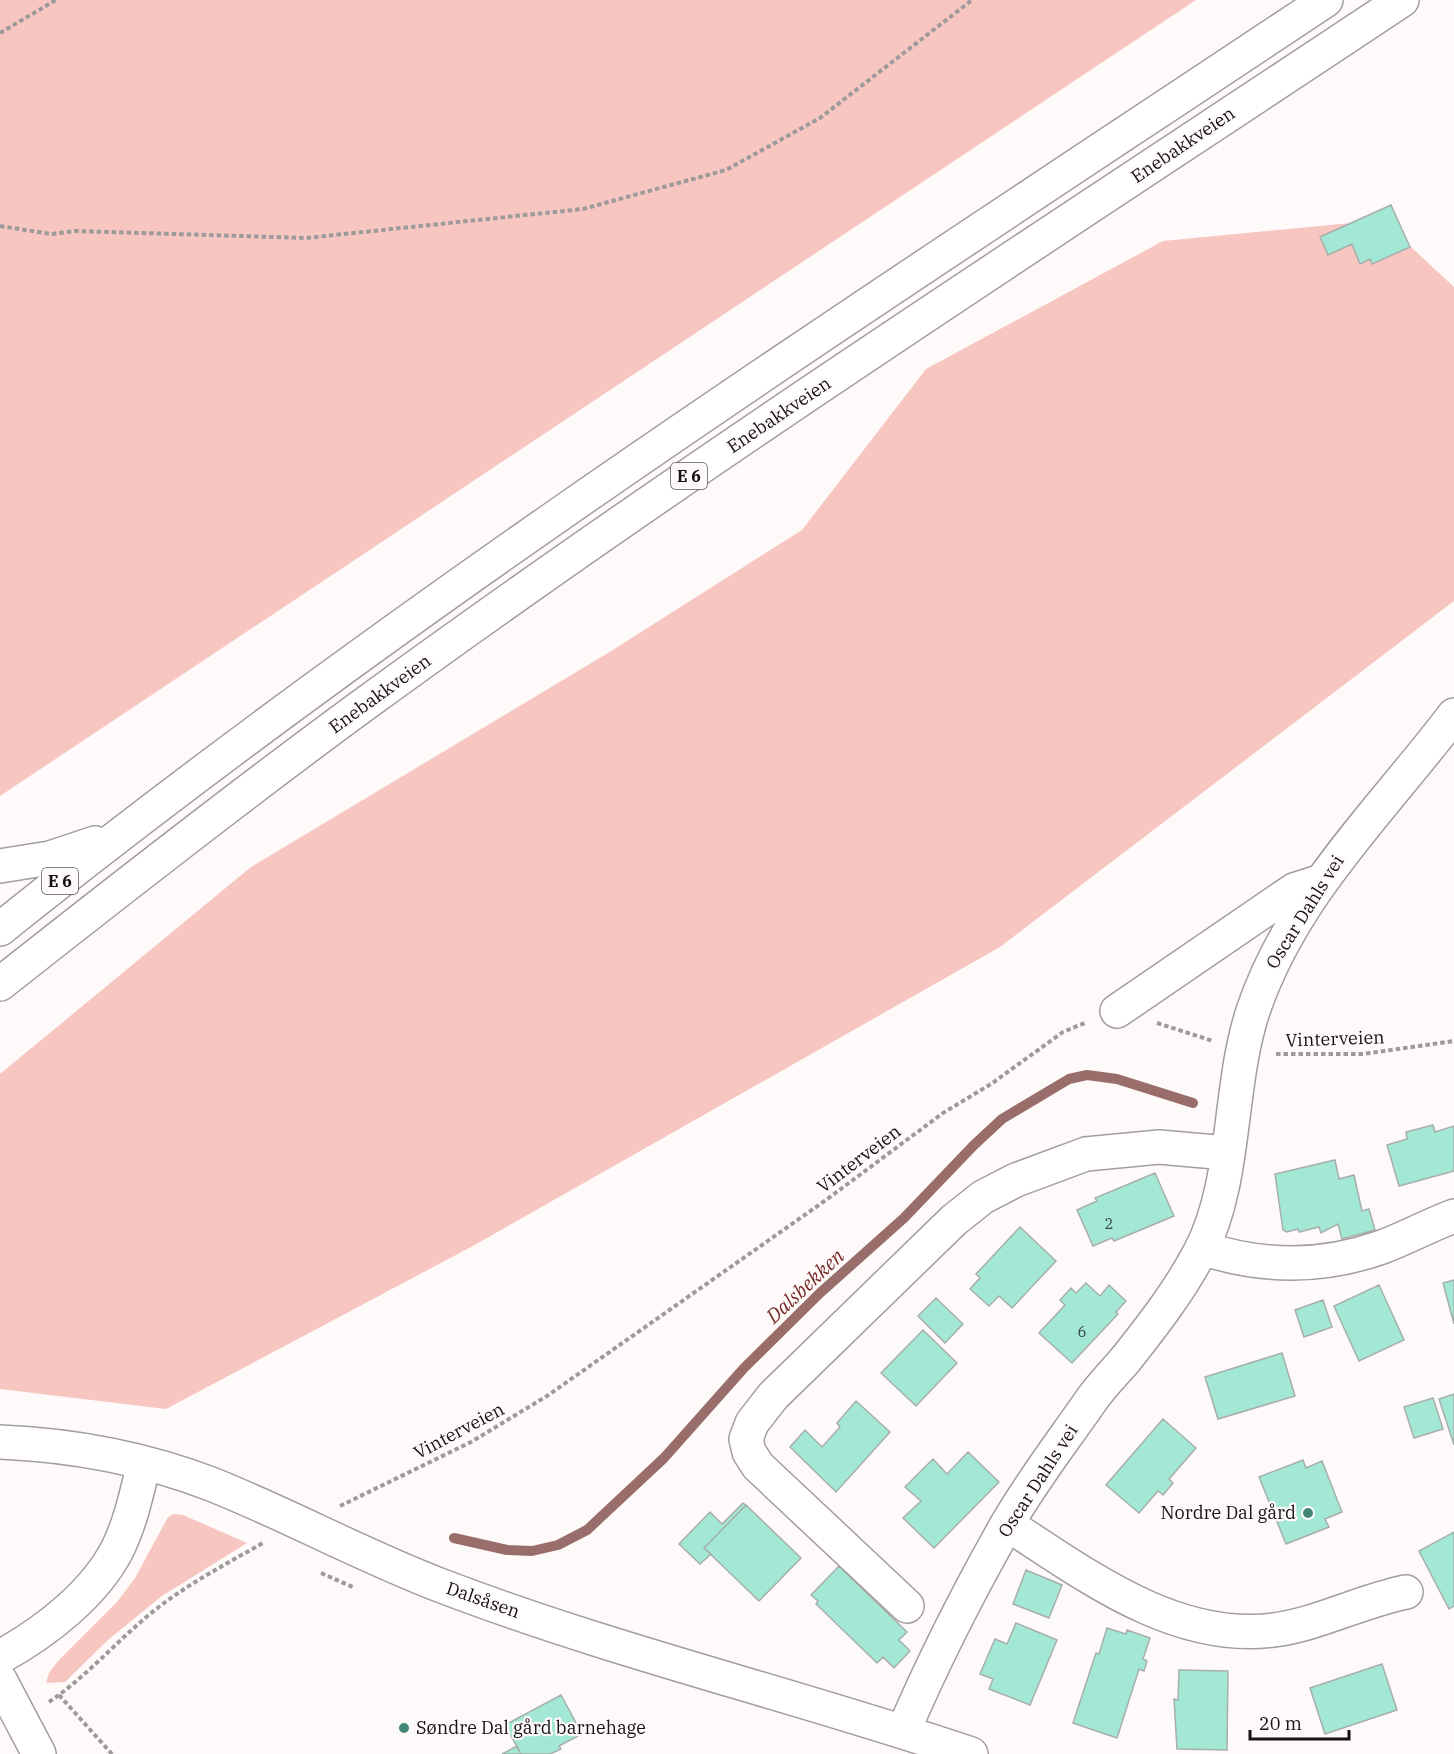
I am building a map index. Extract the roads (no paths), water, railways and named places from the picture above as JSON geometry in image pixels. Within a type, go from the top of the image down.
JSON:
[{"type":"main road","name":"E 6","points":[[0,929],[337,672],[502,553],[1326,0]]},
{"type":"main road","name":"Enebakkveien","points":[[0,984],[360,707],[534,583],[900,333],[1401,0]]},
{"type":"main road","name":"Oscar Dahls vei","points":[[903,1732],[958,1614],[1007,1524],[1095,1395],[1127,1358],[1184,1281],[1202,1248],[1217,1203],[1243,1050],[1270,965],[1339,856],[1454,715]]},
{"type":"main road","name":"E 6","points":[[0,866],[50,858],[122,834]]},
{"type":"main road","points":[[1117,1011],[1294,890],[1322,881]]},
{"type":"main road","points":[[907,1606],[758,1466],[748,1452],[746,1439],[752,1423],[773,1396],[853,1317],[954,1220],[983,1197],[1016,1180],[1086,1154],[1159,1147],[1227,1153]]},
{"type":"main road","points":[[1202,1248],[1229,1257],[1264,1262],[1313,1263],[1351,1257],[1384,1246],[1454,1216]]},
{"type":"main road","name":"Dalsåsen","points":[[0,1442],[87,1449],[144,1463],[210,1484],[341,1544],[442,1586],[579,1633],[971,1754]]},
{"type":"main road","points":[[0,1657],[64,1612],[111,1560],[128,1523],[144,1463]]},
{"type":"main road","points":[[1007,1524],[1083,1573],[1152,1610],[1214,1629],[1234,1632],[1274,1630],[1406,1592]]},
{"type":"main road","points":[[0,1680],[39,1754]]},
{"type":"waterway","name":"Dalsbekken","points":[[454,1538],[507,1550],[532,1551],[558,1545],[587,1530],[664,1458],[744,1368],[820,1293],[904,1218],[974,1145],[1002,1119],[1069,1079],[1087,1075],[1117,1079],[1193,1103]]},
{"type":"place","name":"Nordre Dal gård","points":[[1308,1513]]},
{"type":"place","name":"Søndre Dal gård barnehage","points":[[404,1728]]}]
